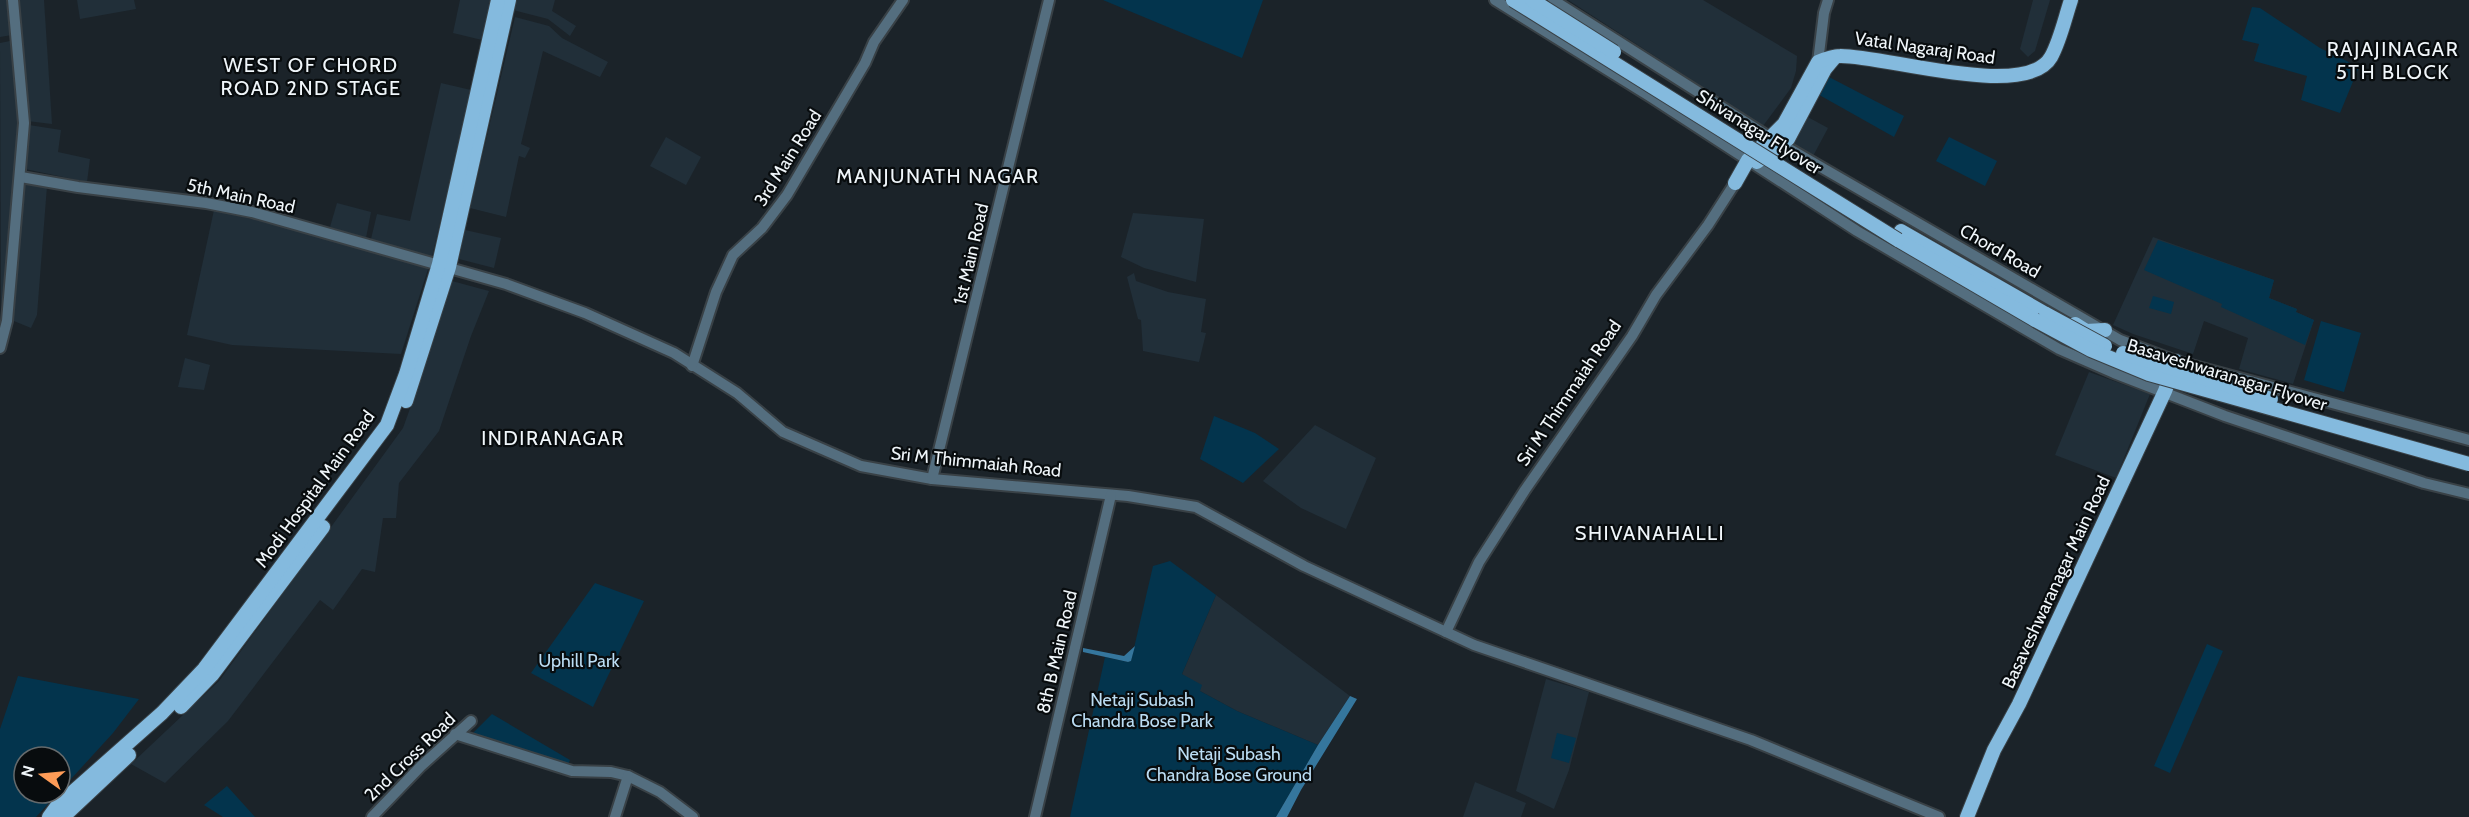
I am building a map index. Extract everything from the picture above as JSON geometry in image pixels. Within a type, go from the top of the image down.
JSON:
[{"type":"main road","name":"Modi Hospital Main Road","points":[[49,817],[57,806],[162,713],[204,669],[387,425],[444,266],[498,0]]},
{"type":"main road","name":"Modi Hospital Main Road","points":[[63,817],[212,675],[386,443],[395,427],[415,377],[509,0]]},
{"type":"main road","name":"Shivanagar Flyover","points":[[1513,0],[1900,236],[2006,291]]},
{"type":"main road","name":"Shivanagar Flyover","points":[[1532,0],[1900,236],[1984,298]]},
{"type":"main road","name":"Vatal Nagaraj Road","points":[[1818,62],[1837,56],[1862,57],[1991,77],[2016,75],[2039,67],[2050,59],[2071,0]]},
{"type":"main road","name":"Vatal Nagaraj Road","points":[[1751,162],[1782,145],[1788,139],[1825,69],[1837,56]]},
{"type":"main road","points":[[1751,162],[1769,137],[1784,124],[1818,62]]},
{"type":"main road","name":"Sri M Thimmaiah Road","points":[[1735,183],[1751,162]]},
{"type":"main road","points":[[2006,291],[2032,300],[2086,331],[2105,330]]},
{"type":"main road","name":"Basaveshwaranagar Flyover","points":[[2006,291],[2091,350],[2149,374],[2469,464]]},
{"type":"main road","name":"Basaveshwaranagar Flyover","points":[[1984,298],[2041,317],[2130,357],[2469,456]]},
{"type":"main road","name":"Basaveshwaranagar Main Road","points":[[1966,817],[1994,750],[2019,704],[2165,391],[2176,361]]},
{"type":"street","points":[[0,348],[7,321],[24,123],[13,0]]},
{"type":"street","name":"3rd Main Road","points":[[692,366],[716,292],[733,255],[762,228],[787,195],[865,63],[874,42],[903,0]]},
{"type":"street","name":"1st Main Road","points":[[932,479],[1049,0]]},
{"type":"street","name":"Chord Road","points":[[1553,0],[1782,145],[2120,340],[2176,361],[2469,440]]},
{"type":"street","points":[[1818,62],[1824,13],[1828,0]]},
{"type":"street","points":[[1498,1],[1857,231],[1984,298],[2059,349],[2224,416],[2424,483],[2469,494]]},
{"type":"street","name":"5th Main Road","points":[[21,177],[78,187],[217,205],[280,220],[444,266]]},
{"type":"street","name":"Sri M Thimmaiah Road","points":[[1446,632],[1479,561],[1632,336],[1656,295],[1708,225],[1735,183]]},
{"type":"street","name":"Sri M Thimmaiah Road","points":[[444,266],[506,284],[594,317],[674,353],[737,393],[783,432],[861,466],[932,479],[1162,500],[1196,507],[1304,566],[1474,645],[1751,740],[1939,817]]},
{"type":"street","name":"8th B Main Road","points":[[1035,817],[1111,495]]},
{"type":"street","name":"2nd Cross Road","points":[[372,817],[421,766],[471,721]]},
{"type":"street","points":[[455,734],[572,771],[611,772],[628,776],[660,792],[693,817]]},
{"type":"street","points":[[615,817],[628,776]]},
{"type":"shaded area","points":[[0,0],[8,0],[12,35],[0,37]]},
{"type":"shaded area","points":[[16,0],[44,0],[52,124],[27,121]]},
{"type":"shaded area","points":[[77,0],[134,0],[136,9],[80,19]]},
{"type":"shaded area","points":[[460,0],[491,0],[482,40],[453,33]]},
{"type":"shaded area","points":[[516,0],[555,0],[552,11],[576,26],[570,36],[548,19],[513,10]]},
{"type":"shaded area","points":[[1568,0],[1703,0],[1797,56],[1791,88],[1763,126]]},
{"type":"shaded area","points":[[2033,0],[2050,0],[2035,51],[2028,57],[2020,49]]},
{"type":"shaded area","points":[[515,17],[549,26],[562,38],[608,62],[600,77],[543,51],[521,144],[530,148],[525,158],[519,156],[506,217],[470,208]]},
{"type":"shaded area","points":[[10,41],[20,122],[1,308],[0,43]]},
{"type":"shaded area","points":[[441,83],[471,90],[432,257],[371,239],[377,214],[410,221]]},
{"type":"shaded area","points":[[1804,115],[1828,128],[1812,158],[1788,145]]},
{"type":"shaded area","points":[[29,125],[61,130],[58,152],[90,159],[87,182],[25,169]]},
{"type":"shaded area","points":[[666,137],[701,157],[686,185],[650,166]]},
{"type":"shaded area","points":[[24,183],[47,186],[37,315],[31,328],[9,319]]},
{"type":"shaded area","points":[[337,203],[371,212],[366,238],[330,227]]},
{"type":"shaded area","points":[[214,210],[320,235],[429,266],[401,354],[232,345],[187,335]]},
{"type":"shaded area","points":[[1133,213],[1204,219],[1196,282],[1144,268],[1121,257]]},
{"type":"shaded area","points":[[465,230],[501,238],[494,268],[459,259]]},
{"type":"shaded area","points":[[2153,237],[2274,280],[2269,298],[2297,309],[2296,312],[2314,320],[2293,384],[2239,369],[2248,338],[2204,321],[2193,354],[2113,325]]},
{"type":"shaded area","points":[[1134,273],[1136,281],[1168,292],[1206,299],[1201,332],[1206,333],[1199,362],[1143,351],[1141,320],[1138,319],[1127,277]]},
{"type":"shaded area","points":[[452,281],[489,291],[471,336],[439,431],[399,483],[396,518],[383,518],[375,572],[362,569],[333,610],[320,600],[228,721],[165,783],[131,764],[219,681],[403,428]]},
{"type":"shaded area","points":[[185,358],[210,365],[204,390],[178,387]]},
{"type":"shaded area","points":[[2089,372],[2150,394],[2116,478],[2055,455]]},
{"type":"shaded area","points":[[1315,425],[1376,458],[1346,529],[1301,508],[1263,481]]},
{"type":"shaded area","points":[[1216,595],[1350,696],[1318,745],[1237,711],[1200,691],[1182,674]]},
{"type":"shaded area","points":[[1135,646],[1131,661],[1128,662],[1083,652],[1083,648],[1124,656]]},
{"type":"shaded area","points":[[1546,679],[1589,692],[1569,770],[1554,809],[1516,791]]},
{"type":"shaded area","points":[[1350,696],[1357,699],[1287,817],[1276,817],[1318,745]]},
{"type":"shaded area","points":[[1475,782],[1526,803],[1521,817],[1463,817]]},
{"type":"green space","points":[[1103,0],[1263,0],[1242,58]]},
{"type":"green space","points":[[2252,7],[2260,8],[2320,48],[2359,67],[2340,113],[2301,100],[2307,76],[2254,61],[2259,44],[2242,40]]},
{"type":"green space","points":[[1827,76],[1904,116],[1894,137],[1814,92]]},
{"type":"green space","points":[[1949,137],[1997,161],[1985,186],[1936,161]]},
{"type":"green space","points":[[2158,240],[2274,280],[2269,298],[2297,309],[2296,312],[2314,320],[2305,345],[2221,307],[2222,304],[2144,270]]},
{"type":"green space","points":[[2153,296],[2174,302],[2171,314],[2149,308]]},
{"type":"green space","points":[[2321,321],[2361,333],[2344,392],[2304,380]]},
{"type":"green space","points":[[1214,416],[1255,433],[1279,449],[1243,483],[1200,459]]},
{"type":"green space","name":"Netaji Subash Chandra Bose Park","points":[[1170,561],[1216,595],[1182,674],[1202,685],[1200,691],[1237,711],[1318,745],[1276,817],[1070,817],[1105,657],[1131,661],[1153,566]]},
{"type":"green space","name":"Uphill Park","points":[[595,583],[644,601],[593,707],[531,673]]},
{"type":"green space","points":[[2207,644],[2223,651],[2170,773],[2154,766]]},
{"type":"green space","points":[[18,676],[139,699],[113,733],[72,778],[72,745],[12,745],[12,805],[47,805],[36,817],[0,817],[0,729]]},
{"type":"green space","points":[[492,714],[570,760],[567,767],[471,735]]},
{"type":"green space","points":[[1557,733],[1576,738],[1569,763],[1551,758]]},
{"type":"green space","points":[[227,786],[255,817],[223,817],[204,805]]},
{"type":"district","name":"RAJAJINAGAR 5TH BLOCK","points":[[2393,60]]},
{"type":"district","name":"WEST OF CHORD ROAD 2ND STAGE","points":[[311,76]]},
{"type":"district","name":"MANJUNATH NAGAR","points":[[938,176]]},
{"type":"district","name":"INDIRANAGAR","points":[[553,438]]},
{"type":"district","name":"SHIVANAHALLI","points":[[1650,533]]},
{"type":"park label","name":"Netaji Subash Chandra Bose Ground","points":[[1229,764]]}]
